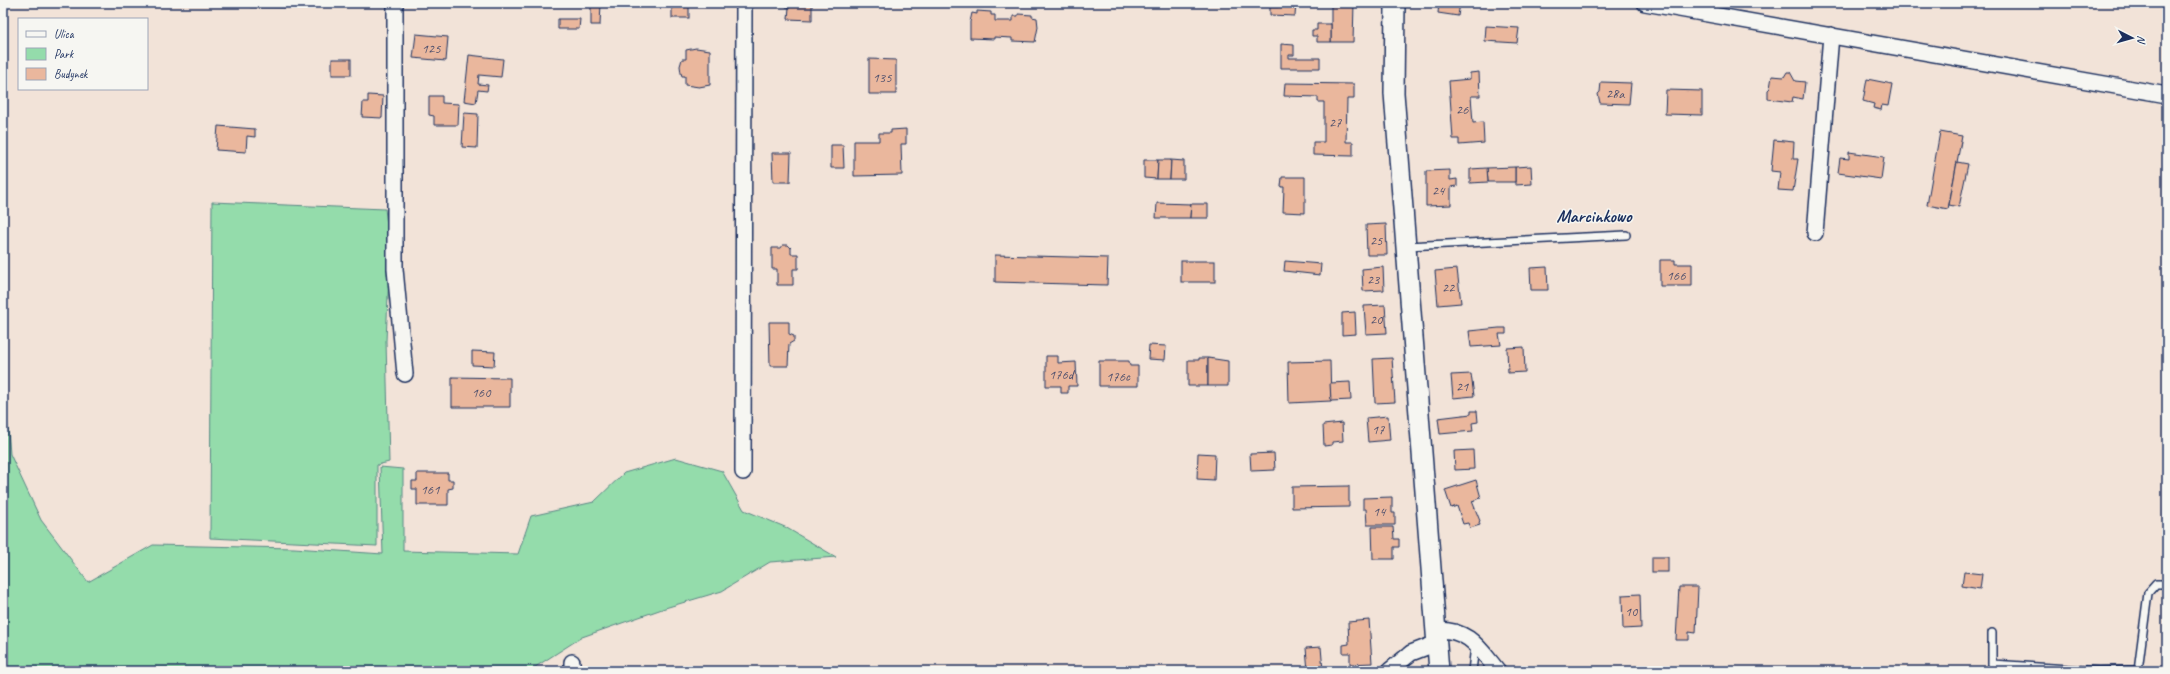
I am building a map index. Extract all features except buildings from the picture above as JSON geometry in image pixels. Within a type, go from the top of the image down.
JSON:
[{"type":"street","points":[[395,3],[395,269],[405,374]]},
{"type":"street","points":[[743,472],[744,3]]},
{"type":"street","points":[[1395,3],[1394,93],[1439,671]]},
{"type":"street","points":[[1645,3],[2167,95]]},
{"type":"street","points":[[1815,233],[1831,36]]},
{"type":"street","points":[[1390,671],[1411,653],[1450,630],[1461,633],[1476,643],[1498,671]]},
{"type":"lane","points":[[1405,247],[1626,236]]},
{"type":"lane","points":[[1992,633],[1992,664],[2098,671],[2138,670],[2148,593],[2156,584],[2167,584]]},
{"type":"lane","points":[[1472,671],[1476,643]]},
{"type":"green space","points":[[212,202],[385,209],[390,250],[386,341],[389,462],[377,465],[377,546],[210,538]]},
{"type":"green space","points":[[3,365],[10,454],[41,520],[88,582],[153,545],[294,548],[383,554],[380,467],[403,469],[403,551],[518,554],[531,516],[594,502],[624,473],[676,458],[722,471],[744,510],[785,527],[836,557],[770,562],[722,591],[665,608],[582,637],[529,671],[3,671]]},
{"type":"district","name":"Marcinkowo","points":[[1594,216]]}]
